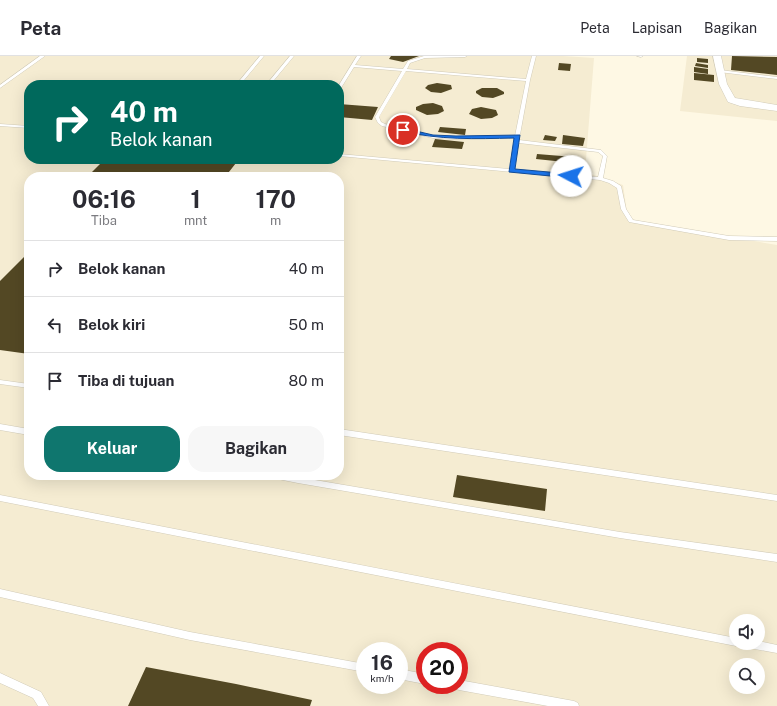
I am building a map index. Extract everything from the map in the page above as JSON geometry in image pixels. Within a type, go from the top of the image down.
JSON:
[{"type":"street","points":[[717,56],[723,84],[727,95],[731,100],[740,103],[777,108]]},
{"type":"lane","points":[[0,86],[42,56]]},
{"type":"lane","points":[[242,80],[262,56]]},
{"type":"lane","points":[[272,80],[292,56]]},
{"type":"lane","points":[[344,80],[359,56]]},
{"type":"lane","points":[[465,56],[418,58],[409,62],[377,117],[381,124],[433,136],[517,139],[599,151],[605,156],[600,179]]},
{"type":"lane","points":[[511,171],[534,56]]},
{"type":"lane","points":[[353,66],[528,80]]},
{"type":"lane","points":[[720,71],[777,78]]},
{"type":"lane","points":[[0,124],[24,126]]},
{"type":"lane","points":[[344,155],[600,179],[611,182],[619,187],[625,216],[631,221],[729,238],[777,239]]},
{"type":"lane","points":[[0,382],[24,384]]},
{"type":"lane","points":[[0,427],[24,431]]},
{"type":"lane","points":[[344,433],[777,498]]},
{"type":"lane","points":[[316,480],[620,535],[777,558]]},
{"type":"lane","points":[[0,498],[729,641]]},
{"type":"lane","points":[[0,593],[190,636],[356,666]]},
{"type":"lane","points":[[765,647],[777,650]]},
{"type":"lane","points":[[0,678],[37,695],[44,706]]},
{"type":"lane","points":[[468,687],[574,706]]},
{"type":"shaded area","points":[[0,56],[563,56],[594,58],[585,172],[623,185],[628,219],[777,245],[777,706],[0,706]]},
{"type":"shaded area","points":[[687,56],[777,56],[777,121],[680,111]]},
{"type":"building","points":[[391,56],[419,56],[403,62],[389,59]]},
{"type":"building","points":[[732,56],[777,57],[777,75],[731,70]]},
{"type":"building","points":[[697,58],[708,59],[708,63],[697,62]]},
{"type":"building","points":[[559,63],[571,64],[570,71],[558,70]]},
{"type":"building","points":[[696,63],[708,65],[708,68],[695,66]]},
{"type":"building","points":[[694,67],[708,69],[708,74],[694,72]]},
{"type":"building","points":[[694,73],[714,75],[714,82],[694,80]]},
{"type":"building","points":[[437,83],[451,85],[452,89],[441,93],[431,92],[425,88],[428,85]]},
{"type":"building","points":[[482,88],[497,88],[504,92],[504,94],[493,98],[482,97],[476,93],[476,91]]},
{"type":"building","points":[[433,103],[442,106],[444,111],[438,114],[427,115],[416,110],[416,107],[423,104]]},
{"type":"building","points":[[344,104],[378,107],[372,120],[344,117]]},
{"type":"building","points":[[481,107],[496,110],[498,115],[492,118],[481,119],[469,114],[472,109]]},
{"type":"building","points":[[440,127],[466,129],[465,135],[438,132]]},
{"type":"building","points":[[545,135],[557,137],[555,141],[543,140]]},
{"type":"building","points":[[563,135],[585,138],[583,146],[562,144]]},
{"type":"building","points":[[435,139],[464,142],[462,149],[432,147]]},
{"type":"building","points":[[537,154],[574,157],[574,163],[536,159]]},
{"type":"building","points":[[100,164],[235,164],[229,172],[92,172]]},
{"type":"building","points":[[24,257],[24,353],[0,350],[0,281]]},
{"type":"building","points":[[457,475],[547,489],[545,511],[453,497]]},
{"type":"building","points":[[146,667],[312,700],[310,706],[128,706]]},
{"type":"route","points":[[403,130],[433,136],[456,138],[518,137],[511,171],[571,176]]}]
